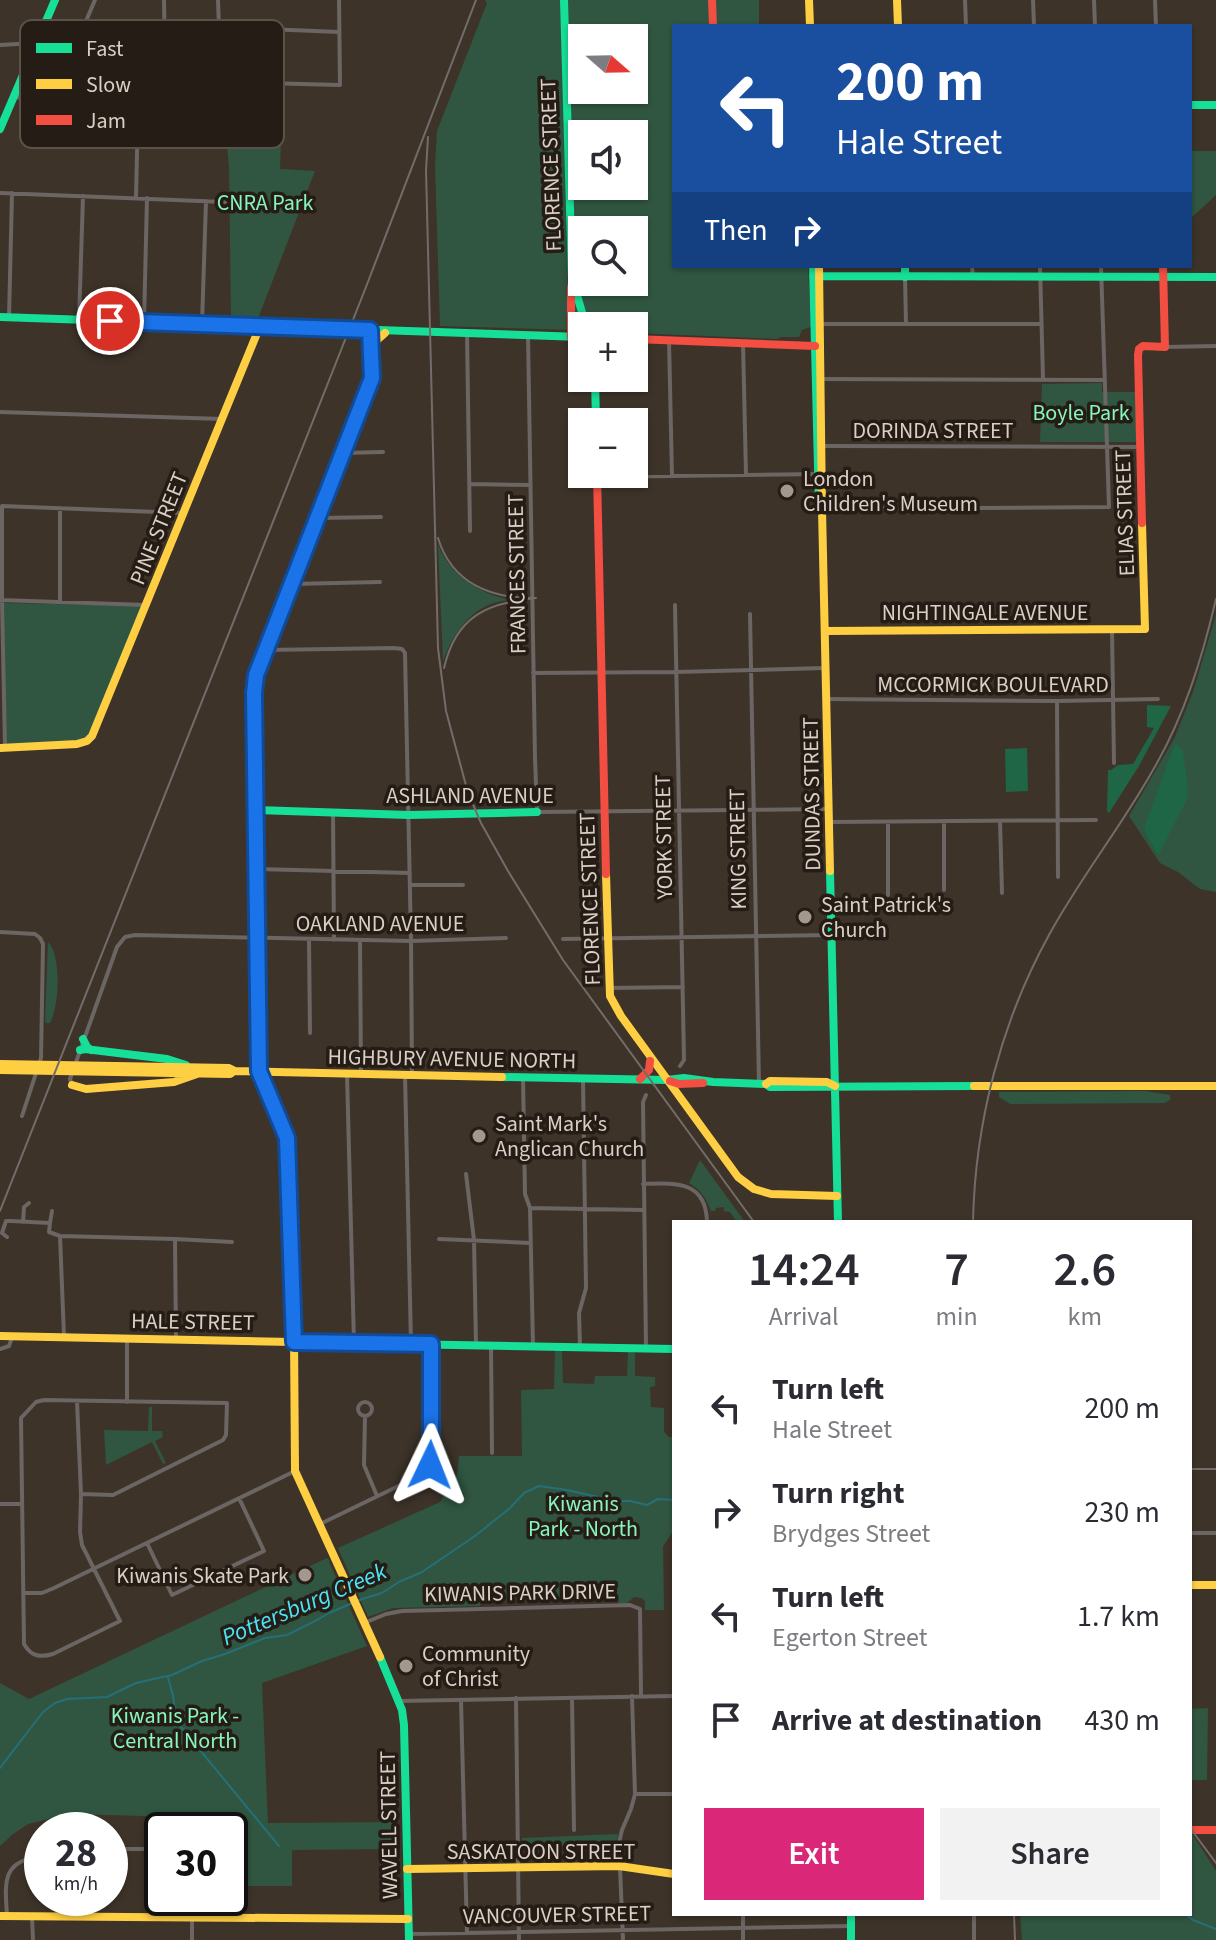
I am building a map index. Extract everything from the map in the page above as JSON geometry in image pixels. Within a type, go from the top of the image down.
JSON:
[{"type":"street","points":[[46,20],[55,0]]},
{"type":"street","points":[[86,20],[95,0]]},
{"type":"street","points":[[164,0],[164,20]]},
{"type":"street","points":[[284,84],[340,85],[339,0]]},
{"type":"street","points":[[712,0],[713,24]]},
{"type":"street","points":[[809,0],[810,24]]},
{"type":"street","points":[[897,0],[898,24]]},
{"type":"street","points":[[965,0],[966,24]]},
{"type":"street","points":[[1033,0],[1034,24]]},
{"type":"street","points":[[1094,0],[1095,24]]},
{"type":"street","points":[[1155,0],[1156,24]]},
{"type":"street","name":"FLORENCE STREET","points":[[563,2],[570,216]]},
{"type":"street","points":[[284,30],[339,32]]},
{"type":"street","points":[[0,45],[20,44]]},
{"type":"street","points":[[0,129],[20,82]]},
{"type":"street","points":[[14,97],[20,98]]},
{"type":"street","points":[[1192,105],[1216,105]]},
{"type":"street","points":[[136,198],[137,148]]},
{"type":"street","points":[[0,193],[225,202]]},
{"type":"street","points":[[12,193],[4,317],[568,337]]},
{"type":"street","points":[[79,320],[83,196]]},
{"type":"street","points":[[144,322],[147,198]]},
{"type":"street","points":[[202,324],[206,201]]},
{"type":"street","name":"DUNDAS STREET","points":[[816,268],[820,474]]},
{"type":"street","points":[[905,268],[906,324]]},
{"type":"street","points":[[972,268],[973,277]]},
{"type":"street","points":[[1040,268],[1043,379]]},
{"type":"street","points":[[822,509],[1109,507],[1101,268]]},
{"type":"street","points":[[1163,268],[1165,347],[1216,346]]},
{"type":"street","points":[[816,276],[1216,277]]},
{"type":"street","points":[[822,324],[1041,324]]},
{"type":"street","name":"PINE STREET","points":[[2,748],[76,744],[92,736],[260,326]]},
{"type":"street","points":[[370,330],[372,378],[256,675],[254,693],[259,1071],[287,1138],[295,1471],[400,1706],[461,1700],[672,1696]]},
{"type":"street","points":[[370,356],[377,340],[390,331]]},
{"type":"street","points":[[467,333],[470,531]]},
{"type":"street","name":"FRANCES STREET","points":[[528,335],[537,812]]},
{"type":"street","points":[[648,339],[817,346]]},
{"type":"street","points":[[669,340],[672,476]]},
{"type":"street","points":[[743,343],[746,475]]},
{"type":"street","name":"DUNDAS STREET","points":[[817,346],[823,446],[819,507],[822,509],[838,1220]]},
{"type":"street","name":"ELIAS STREET","points":[[1145,629],[1139,349],[1143,346],[1165,347]]},
{"type":"street","points":[[820,379],[1105,380]]},
{"type":"street","points":[[0,412],[223,419]]},
{"type":"street","points":[[817,433],[823,446]]},
{"type":"street","name":"DORINDA STREET","points":[[823,446],[1139,447]]},
{"type":"street","points":[[343,453],[383,452]]},
{"type":"street","points":[[648,476],[820,474]]},
{"type":"street","points":[[469,484],[530,485]]},
{"type":"street","name":"FLORENCE STREET","points":[[597,488],[610,996],[649,1057],[738,1177],[754,1189],[771,1194],[837,1196]]},
{"type":"street","points":[[2,748],[1,506],[183,513]]},
{"type":"street","points":[[60,508],[60,602]]},
{"type":"street","points":[[318,518],[381,517]]},
{"type":"street","points":[[292,584],[380,582]]},
{"type":"street","points":[[1,600],[146,605]]},
{"type":"street","name":"YORK STREET","points":[[675,605],[684,1060],[680,1066]]},
{"type":"street","name":"KING STREET","points":[[750,614],[763,1084]]},
{"type":"street","name":"NIGHTINGALE AVENUE","points":[[825,631],[1145,629]]},
{"type":"street","points":[[1112,630],[1114,763]]},
{"type":"street","points":[[266,650],[394,648],[402,649],[405,653],[411,941],[408,1075],[411,1344]]},
{"type":"street","points":[[533,673],[825,668]]},
{"type":"street","name":"MCCORMICK BOULEVARD","points":[[827,699],[1158,699]]},
{"type":"street","points":[[1057,701],[1058,877]]},
{"type":"street","name":"ASHLAND AVENUE","points":[[256,810],[409,815],[829,809]]},
{"type":"street","points":[[333,812],[334,940]]},
{"type":"street","points":[[829,822],[1096,820]]},
{"type":"street","points":[[944,821],[944,890]]},
{"type":"street","points":[[1000,821],[1002,893]]},
{"type":"street","points":[[888,822],[888,895]]},
{"type":"street","points":[[257,869],[410,873]]},
{"type":"street","points":[[410,885],[463,885]]},
{"type":"street","points":[[0,932],[35,934],[43,944],[41,1058],[22,1116]]},
{"type":"street","points":[[563,939],[831,935]]},
{"type":"street","name":"OAKLAND AVENUE","points":[[72,1085],[70,1079],[83,1039],[117,947],[125,937],[411,941],[506,938]]},
{"type":"street","points":[[309,939],[310,1033]]},
{"type":"street","points":[[360,940],[361,1074]]},
{"type":"street","points":[[610,988],[683,987]]},
{"type":"street","points":[[83,1039],[92,1050]]},
{"type":"street","points":[[80,1050],[167,1059],[191,1067]]},
{"type":"street","points":[[639,1080],[649,1070],[649,1057]]},
{"type":"street","name":"HIGHBURY AVENUE NORTH","points":[[0,1064],[667,1080],[679,1084],[708,1082],[763,1084],[770,1087],[1216,1086]]},
{"type":"street","name":"HIGHBURY AVENUE NORTH","points":[[0,1070],[25,1067]]},
{"type":"street","name":"HIGHBURY AVENUE NORTH","points":[[88,1068],[230,1074],[235,1071]]},
{"type":"street","points":[[72,1085],[87,1089],[174,1082],[201,1073]]},
{"type":"street","points":[[347,1074],[354,1343]]},
{"type":"street","points":[[523,1078],[533,1346]]},
{"type":"street","points":[[580,1347],[579,1313],[586,1288],[583,1079]]},
{"type":"street","points":[[646,1095],[643,1102],[646,1349]]},
{"type":"street","points":[[466,1174],[474,1240],[476,1345]]},
{"type":"street","points":[[643,1184],[687,1185],[703,1203],[707,1220]]},
{"type":"street","points":[[23,1222],[24,1207],[29,1203]]},
{"type":"street","points":[[530,1208],[643,1210]]},
{"type":"street","points":[[52,1211],[49,1232],[60,1236],[232,1242]]},
{"type":"street","points":[[7,1237],[2,1233],[6,1221],[50,1223]]},
{"type":"street","points":[[60,1236],[64,1336]]},
{"type":"street","points":[[175,1239],[176,1339]]},
{"type":"street","points":[[439,1239],[530,1243]]},
{"type":"street","points":[[0,1349],[9,1346],[13,1335]]},
{"type":"street","name":"HALE STREET","points":[[0,1336],[672,1349]]},
{"type":"street","points":[[127,1338],[127,1402]]},
{"type":"street","points":[[318,1525],[417,1477],[430,1465],[431,1344]]},
{"type":"street","points":[[491,1346],[492,1453]]},
{"type":"street","points":[[77,1401],[82,1545],[120,1621],[44,1657],[35,1656],[24,1644],[21,1418],[36,1402],[44,1400],[227,1403],[226,1435],[223,1440],[113,1495],[81,1494]]},
{"type":"street","points":[[365,1416],[364,1465],[377,1496]]},
{"type":"street","points":[[23,1593],[42,1593],[295,1471]]},
{"type":"street","points":[[147,1543],[172,1595],[254,1556],[264,1551],[239,1498]]},
{"type":"street","points":[[0,1504],[21,1504]]},
{"type":"street","points":[[1192,1533],[1216,1533]]},
{"type":"street","points":[[1192,1585],[1216,1585]]},
{"type":"street","name":"KIWANIS PARK DRIVE","points":[[364,1623],[402,1611],[630,1605],[640,1609],[641,1696]]},
{"type":"street","points":[[623,1940],[619,1843],[635,1794],[632,1696]]},
{"type":"street","points":[[516,1698],[519,1940]]},
{"type":"street","points":[[572,1698],[574,1830]]},
{"type":"street","points":[[461,1700],[467,1933]]},
{"type":"street","name":"WAVELL STREET","points":[[400,1706],[405,1754],[409,1937]]},
{"type":"street","points":[[635,1794],[672,1794]]},
{"type":"street","points":[[1192,1830],[1216,1830]]},
{"type":"street","points":[[24,1859],[8,1873],[4,1916],[408,1919]]},
{"type":"street","name":"SASKATOON STREET","points":[[407,1869],[619,1866],[672,1874]]},
{"type":"street","points":[[191,1916],[192,1940]]},
{"type":"street","points":[[743,1916],[743,1940]]},
{"type":"street","points":[[851,1916],[851,1940]]},
{"type":"street","points":[[974,1916],[974,1940]]},
{"type":"street","points":[[32,1917],[33,1940]]},
{"type":"street","name":"VANCOUVER STREET","points":[[409,1937],[467,1933],[851,1926]]},
{"type":"green space","points":[[485,0],[759,0],[759,24],[672,24],[672,268],[808,268],[811,327],[802,330],[799,337],[777,339],[648,334],[648,312],[568,312],[568,330],[440,326],[435,166],[437,131],[487,3]]},
{"type":"green space","name":"CNRA Park","points":[[227,148],[281,148],[280,169],[315,171],[257,321],[231,320]]},
{"type":"green space","points":[[1192,151],[1216,151],[1216,195],[1192,217]]},
{"type":"green space","name":"Boyle Park","points":[[1102,383],[1102,392],[1136,392],[1137,442],[1040,442],[1042,384]]},
{"type":"green space","points":[[438,544],[449,565],[466,581],[487,593],[510,600],[486,606],[467,620],[453,639],[443,661]]},
{"type":"green space","points":[[4,603],[144,606],[92,734],[85,740],[76,744],[5,748]]},
{"type":"green space","points":[[1216,615],[1216,892],[1200,889],[1160,863],[1129,816],[1174,739],[1193,692]]},
{"type":"green space","points":[[1147,705],[1171,706],[1109,813],[1108,770],[1118,765],[1133,764],[1154,728],[1147,727]]},
{"type":"green space","points":[[1175,743],[1183,750],[1187,799],[1159,854],[1144,829]]},
{"type":"green space","points":[[1027,748],[1028,791],[1006,792],[1005,749]]},
{"type":"green space","points":[[48,942],[55,958],[58,982],[53,1016],[50,1023],[46,1023],[45,1020]]},
{"type":"green space","points":[[1145,1091],[1170,1095],[1170,1100],[1165,1103],[1010,1104],[999,1097],[999,1092]]},
{"type":"green space","points":[[700,1160],[744,1220],[736,1220],[730,1212],[724,1211],[724,1207],[711,1211],[703,1195],[689,1183]]},
{"type":"green space","name":"Kiwanis Park - North","points":[[555,1350],[562,1350],[563,1383],[594,1384],[595,1376],[627,1376],[628,1351],[635,1353],[635,1376],[655,1377],[655,1386],[650,1387],[651,1407],[664,1408],[664,1432],[672,1437],[672,1533],[663,1546],[664,1610],[645,1610],[645,1601],[634,1597],[627,1603],[619,1604],[618,1599],[481,1601],[480,1606],[393,1608],[368,1617],[338,1548],[440,1502],[457,1475],[459,1456],[522,1456],[521,1390],[554,1389]]},
{"type":"green space","points":[[149,1407],[152,1407],[152,1431],[162,1431],[163,1437],[155,1441],[166,1463],[163,1464],[152,1442],[106,1465],[104,1430],[148,1431]]},
{"type":"green space","name":"Kiwanis Park - Central North","points":[[327,1558],[367,1646],[262,1683],[268,1823],[396,1822],[398,1849],[292,1850],[292,1886],[248,1886],[248,1812],[144,1812],[144,1816],[128,1816],[128,1812],[24,1812],[24,1827],[0,1846],[0,1683],[29,1699]]},
{"type":"green space","points":[[1208,1708],[1207,1780],[1192,1780],[1192,1709]]},
{"type":"green space","points":[[618,1834],[617,1845],[522,1846],[522,1838]]},
{"type":"green space","points":[[1192,1835],[1216,1871],[1216,1940],[1022,1940],[1020,1916],[1192,1916]]},
{"type":"waterway","name":"Pottersburg Creek","points":[[0,1768],[43,1712],[55,1703],[67,1699],[107,1697],[136,1683],[172,1675],[265,1638],[287,1635],[329,1613],[382,1593],[422,1572],[475,1536],[524,1493],[539,1486],[647,1505],[658,1499],[672,1500]]},
{"type":"waterway","points":[[168,1678],[176,1721],[279,1846]]},
{"type":"waterway","name":"Pottersburg Creek","points":[[1188,1916],[1216,1929]]},
{"type":"railway","points":[[0,1211],[366,287],[476,0]]},
{"type":"railway","points":[[428,137],[426,170],[438,648],[446,711],[468,793],[508,871],[563,960],[753,1220]]},
{"type":"railway","points":[[438,538],[453,567],[476,586],[504,596],[536,598],[503,604],[476,615],[457,636],[444,668]]},
{"type":"railway","points":[[973,1220],[985,1111],[1004,1038],[1017,1003],[1061,914],[1164,750],[1191,687],[1216,599]]},
{"type":"railway","points":[[1192,1469],[1216,1469]]},
{"type":"railway","points":[[1192,1831],[1216,1863]]},
{"type":"railway","points":[[1014,1916],[1015,1940]]},
{"type":"traffic: fast","points":[[46,20],[55,0]]},
{"type":"traffic: fast","points":[[564,0],[572,278],[582,312]]},
{"type":"traffic: fast","points":[[0,129],[20,82]]},
{"type":"traffic: fast","points":[[1192,105],[1216,105]]},
{"type":"traffic: fast","points":[[813,268],[819,507],[822,508]]},
{"type":"traffic: fast","points":[[905,268],[905,277]]},
{"type":"traffic: fast","points":[[813,276],[1216,277]]},
{"type":"traffic: fast","points":[[0,317],[568,337]]},
{"type":"traffic: fast","points":[[595,392],[596,408]]},
{"type":"traffic: fast","points":[[256,678],[259,1071],[287,1138],[289,1208]]},
{"type":"traffic: fast","points":[[256,810],[409,815],[537,812]]},
{"type":"traffic: fast","points":[[830,871],[838,1220]]},
{"type":"traffic: fast","points":[[83,1039],[91,1050]]},
{"type":"traffic: fast","points":[[80,1050],[167,1059],[186,1065]]},
{"type":"traffic: fast","points":[[502,1077],[684,1078],[766,1084],[770,1087],[974,1086]]},
{"type":"traffic: fast","points":[[344,1343],[672,1349]]},
{"type":"traffic: fast","points":[[380,1657],[402,1710],[404,1725],[409,1940]]},
{"type":"traffic: fast","points":[[851,1916],[851,1940]]},
{"type":"traffic: slow","points":[[809,0],[810,24]]},
{"type":"traffic: slow","points":[[897,0],[898,24]]},
{"type":"traffic: slow","points":[[819,268],[830,871]]},
{"type":"traffic: slow","points":[[0,748],[77,744],[92,736],[260,326]]},
{"type":"traffic: slow","points":[[371,354],[377,340],[385,333]]},
{"type":"traffic: slow","points":[[825,631],[1145,629],[1142,523]]},
{"type":"traffic: slow","points":[[606,874],[610,996],[621,1016],[738,1177],[754,1189],[771,1194],[837,1196]]},
{"type":"traffic: slow","points":[[0,1064],[502,1077]]},
{"type":"traffic: slow","points":[[0,1070],[230,1074],[234,1071]]},
{"type":"traffic: slow","points":[[72,1085],[86,1089],[174,1082],[197,1074]]},
{"type":"traffic: slow","points":[[766,1084],[770,1081],[827,1082],[835,1086]]},
{"type":"traffic: slow","points":[[974,1086],[1216,1086]]},
{"type":"traffic: slow","points":[[289,1208],[295,1471],[380,1657]]},
{"type":"traffic: slow","points":[[0,1336],[344,1343]]},
{"type":"traffic: slow","points":[[1192,1585],[1216,1585]]},
{"type":"traffic: slow","points":[[407,1869],[619,1866],[672,1874]]},
{"type":"traffic: slow","points":[[0,1916],[408,1919]]},
{"type":"traffic: jam","points":[[712,0],[713,24]]},
{"type":"traffic: jam","points":[[1142,523],[1138,355],[1143,346],[1165,347],[1163,268]]},
{"type":"traffic: jam","points":[[571,296],[571,312]]},
{"type":"traffic: jam","points":[[256,678],[372,378],[370,330]]},
{"type":"traffic: jam","points":[[648,340],[815,346]]},
{"type":"traffic: jam","points":[[597,488],[606,874]]},
{"type":"traffic: jam","points":[[640,1079],[649,1070],[650,1061]]},
{"type":"traffic: jam","points":[[670,1081],[679,1084],[703,1083]]},
{"type":"traffic: jam","points":[[1192,1830],[1216,1830]]},
{"type":"place","name":"London Children's Museum","points":[[787,491]]},
{"type":"place","name":"Saint Patrick's Church","points":[[805,917]]},
{"type":"place","name":"Saint Mark's Anglican Church","points":[[479,1136]]},
{"type":"place","name":"Kiwanis Skate Park","points":[[305,1575]]},
{"type":"place","name":"Community of Christ","points":[[406,1666]]},
{"type":"route","points":[[110,321],[370,330],[372,378],[256,675],[259,1071],[287,1138],[294,1342],[431,1344],[430,1465]]}]
